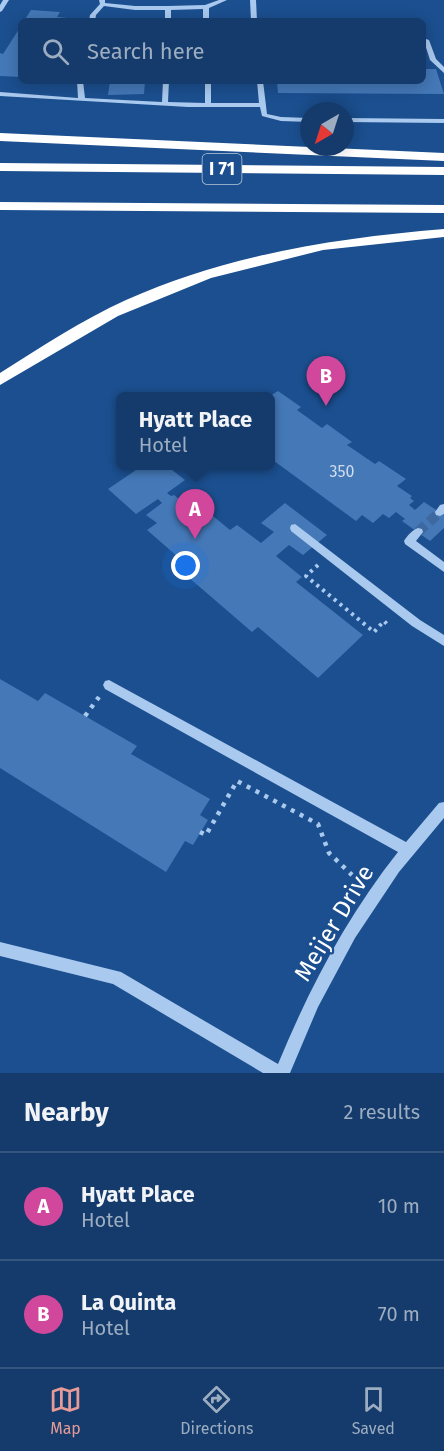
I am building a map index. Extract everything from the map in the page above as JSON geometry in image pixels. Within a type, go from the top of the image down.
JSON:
[{"type":"highway","points":[[0,137],[444,157]]},
{"type":"highway","name":"I 71","points":[[0,167],[444,171]]},
{"type":"highway","name":"I 71","points":[[0,206],[444,209]]},
{"type":"highway","points":[[0,380],[58,342],[131,304],[232,266],[303,249],[444,233]]},
{"type":"street","points":[[0,10],[6,0]]},
{"type":"street","points":[[92,18],[102,2],[135,8],[168,8],[206,7],[224,0]]},
{"type":"street","points":[[253,0],[254,18]]},
{"type":"street","points":[[206,7],[206,18]]},
{"type":"street","points":[[168,8],[168,18]]},
{"type":"street","points":[[426,40],[433,60],[444,71]]},
{"type":"street","points":[[426,60],[433,60]]},
{"type":"street","points":[[81,84],[82,100]]},
{"type":"street","points":[[165,104],[166,84]]},
{"type":"street","points":[[208,84],[208,105]]},
{"type":"street","points":[[260,84],[264,115],[270,118],[300,120]]},
{"type":"street","points":[[0,94],[165,104],[263,105]]},
{"type":"street","points":[[354,120],[444,121]]},
{"type":"street","points":[[295,528],[416,624],[444,641]]},
{"type":"street","points":[[418,532],[409,541],[444,568]]},
{"type":"street","points":[[109,685],[407,850]]},
{"type":"street","name":"Meijer Drive","points":[[280,1073],[302,1020],[351,934],[407,850],[444,808]]},
{"type":"street","points":[[0,950],[116,977],[280,1073]]},
{"type":"path","points":[[311,557],[320,564],[306,576],[374,632],[384,621],[393,628]]},
{"type":"path","points":[[200,832],[206,835],[237,781],[318,824],[323,848],[352,875]]},
{"type":"building","points":[[31,10],[60,12],[57,17],[67,18],[26,18]]},
{"type":"building","points":[[18,31],[18,77],[0,76],[0,53],[3,54]]},
{"type":"building","points":[[426,69],[436,69],[444,94],[278,93],[277,84],[426,84]]},
{"type":"building","points":[[110,84],[145,84],[144,94],[108,95]]},
{"type":"building","points":[[278,391],[301,407],[297,410],[322,428],[327,424],[352,442],[347,445],[375,464],[379,461],[406,479],[397,486],[412,496],[410,498],[414,501],[409,505],[415,510],[424,502],[444,515],[444,528],[430,541],[402,521],[405,519],[396,512],[389,518],[383,514],[373,523],[362,515],[356,521],[275,462],[275,393]]},
{"type":"building","points":[[136,470],[172,470],[185,480],[167,493],[174,495],[184,503],[191,498],[230,530],[237,525],[261,543],[274,532],[261,523],[285,503],[327,535],[303,555],[289,545],[276,556],[302,577],[296,582],[363,635],[318,678],[258,627],[252,632],[187,576],[194,571],[147,530],[157,523],[146,515],[162,503],[158,499],[136,514],[108,489]]},
{"type":"building","points":[[0,679],[38,701],[45,693],[137,746],[131,754],[210,799],[200,815],[208,820],[193,845],[185,841],[166,872],[0,768]]},
{"type":"tunnel","points":[[418,532],[440,512]]},
{"type":"place","name":"La Quinta","points":[[326,406]]},
{"type":"place","name":"Hyatt Place","points":[[195,539]]}]
